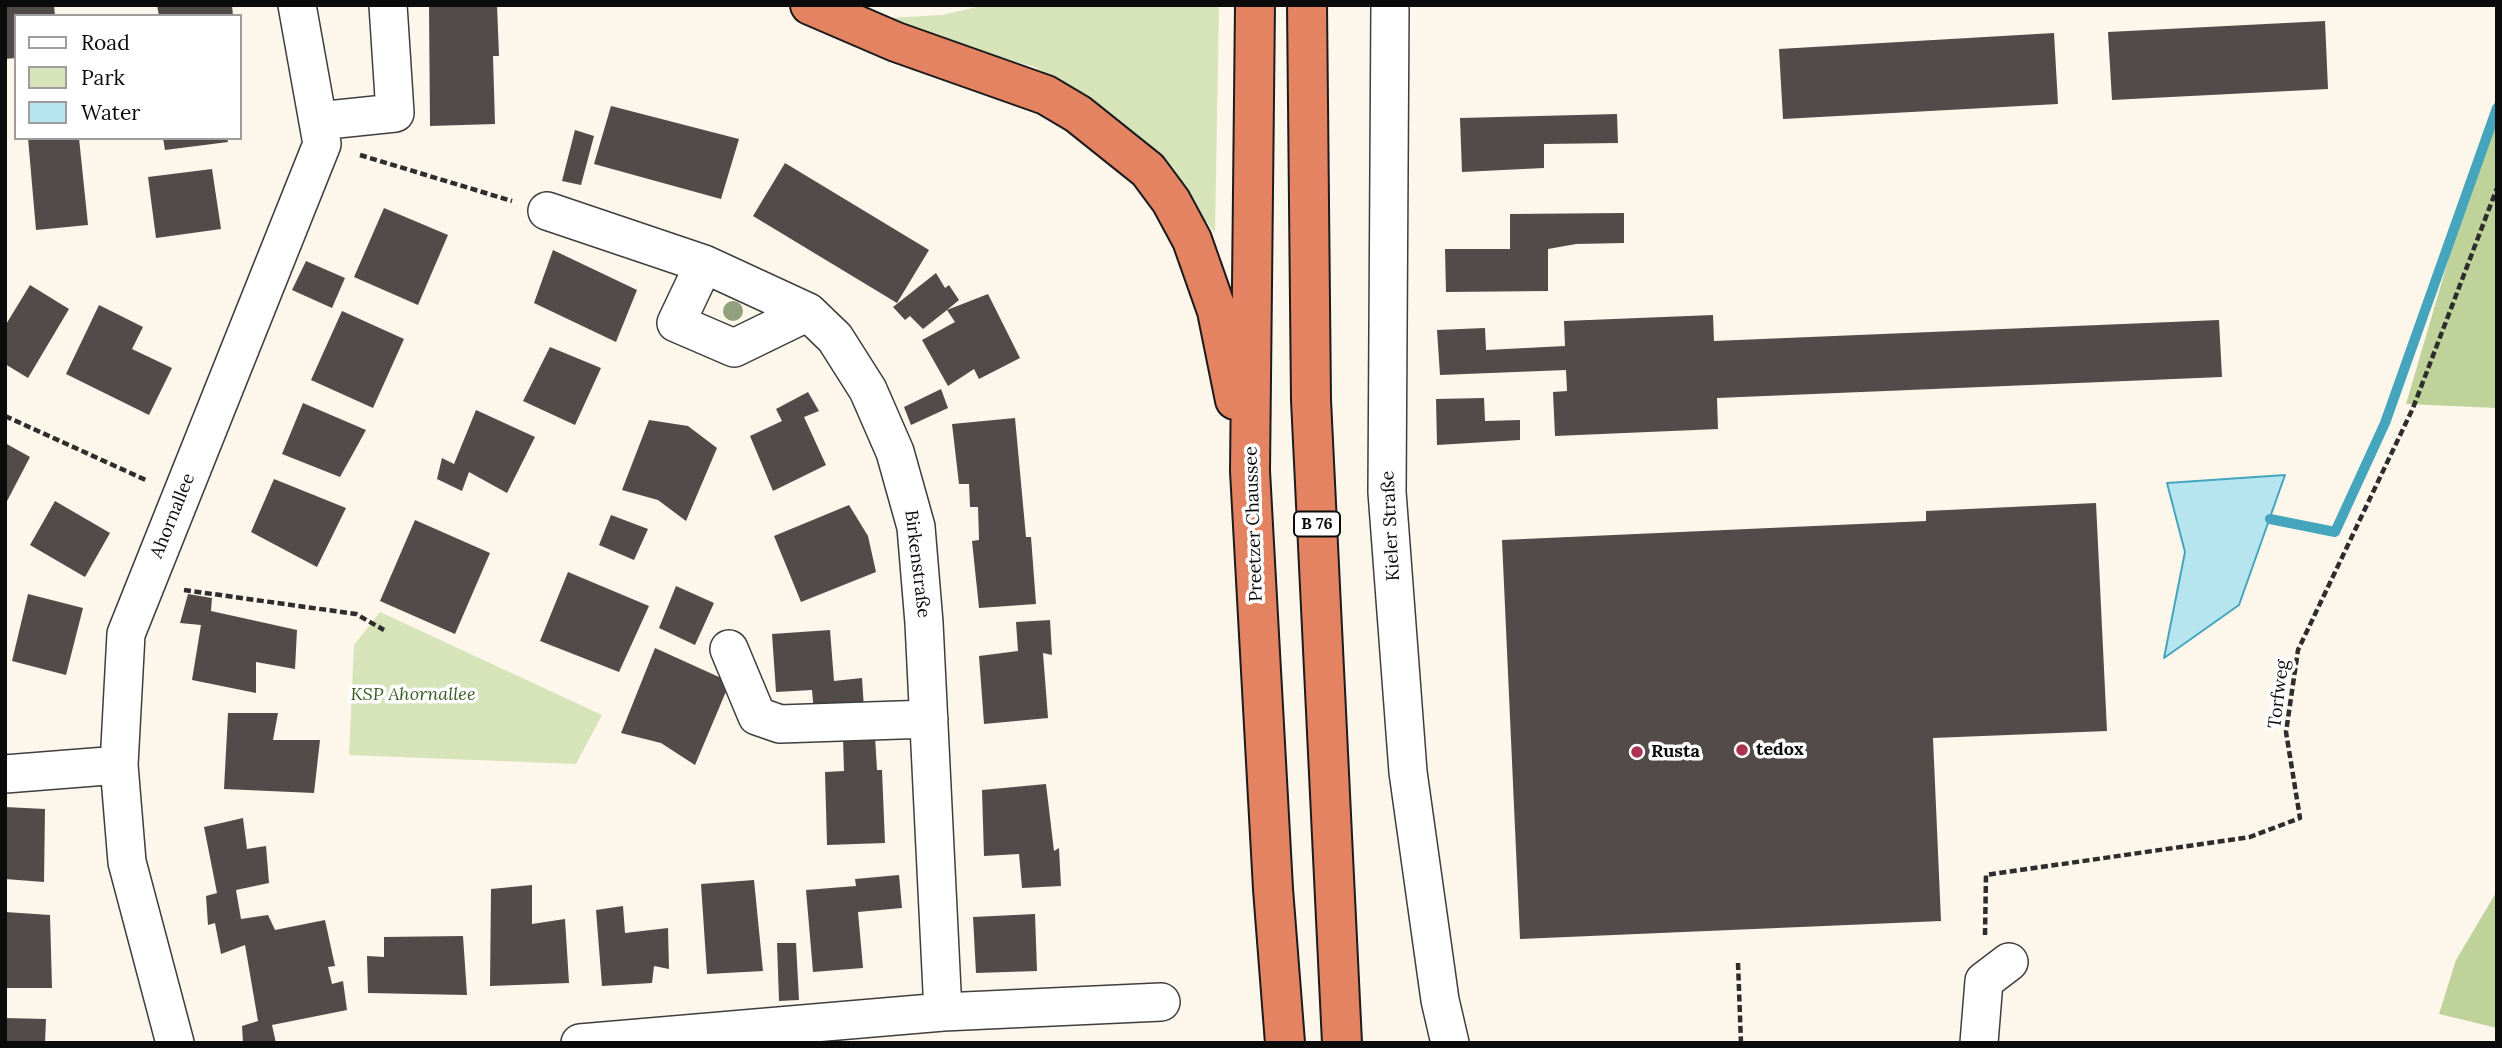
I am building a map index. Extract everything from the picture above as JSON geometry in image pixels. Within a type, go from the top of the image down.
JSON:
[{"type":"highway","points":[[810,5],[896,42],[1011,80],[1046,95],[1088,121],[1148,170],[1171,201],[1192,240],[1207,278],[1217,310],[1250,471]]},
{"type":"highway","name":"Preetzer Chaussee","points":[[1255,5],[1250,471],[1273,890],[1285,1043]]},
{"type":"highway","name":"B 76","points":[[1307,5],[1311,400],[1342,1043]]},
{"type":"street","points":[[297,5],[320,133],[395,113],[388,5]]},
{"type":"street","name":"Kieler Straße","points":[[1390,5],[1387,492],[1408,772],[1440,1000],[1450,1043]]},
{"type":"street","name":"Ahornallee","points":[[174,1043],[127,862],[119,765],[126,634],[320,133]]},
{"type":"street","name":"Birkenstraße","points":[[547,211],[704,264],[808,312],[835,338],[868,390],[895,452],[916,527],[929,719],[943,1012]]},
{"type":"street","points":[[704,264],[676,323],[734,348],[808,312]]},
{"type":"street","points":[[729,649],[757,716],[780,724],[929,719]]},
{"type":"street","points":[[5,774],[119,765]]},
{"type":"street","points":[[1979,1043],[1997,971]]},
{"type":"street","points":[[580,1043],[943,1012],[1161,1002]]},
{"type":"path","points":[[320,133],[547,211]]},
{"type":"path","name":"Torfweg","points":[[1997,971],[1986,875],[2250,837],[2300,818],[2286,732],[2298,650],[2413,408],[2497,188]]},
{"type":"path","points":[[5,416],[181,496]]},
{"type":"path","points":[[146,584],[356,614],[384,630]]},
{"type":"path","points":[[1738,963],[1741,1043]]},
{"type":"green space","points":[[985,5],[1219,5],[1215,233],[1153,152],[1099,105],[1035,67],[975,51],[889,18],[942,15]]},
{"type":"green space","points":[[2497,94],[2497,408],[2406,404]]},
{"type":"green space","name":"KSP Ahornallee","points":[[380,612],[602,715],[576,764],[349,755],[354,645]]},
{"type":"green space","points":[[2497,891],[2497,1028],[2439,1014],[2456,960]]},
{"type":"water","points":[[2285,475],[2239,605],[2164,658],[2185,552],[2167,483]]},
{"type":"building","points":[[5,5],[54,5],[55,14],[14,14],[14,58],[5,59]]},
{"type":"building","points":[[157,5],[232,5],[233,14],[159,14]]},
{"type":"building","points":[[429,5],[497,5],[499,56],[493,56],[495,124],[430,126]]},
{"type":"building","points":[[2325,21],[2328,89],[2112,100],[2108,32]]},
{"type":"building","points":[[2054,33],[2058,104],[1783,119],[1779,49]]},
{"type":"building","points":[[611,106],[739,139],[721,199],[594,164]]},
{"type":"building","points":[[1617,114],[1618,143],[1544,144],[1544,168],[1462,172],[1460,118]]},
{"type":"building","points":[[575,130],[594,136],[581,185],[562,181]]},
{"type":"building","points":[[28,140],[79,140],[88,225],[36,230]]},
{"type":"building","points":[[163,140],[228,142],[165,150]]},
{"type":"building","points":[[785,163],[929,250],[897,303],[753,216]]},
{"type":"building","points":[[212,169],[221,229],[156,238],[148,177]]},
{"type":"building","points":[[384,208],[448,235],[418,305],[354,277]]},
{"type":"building","points":[[1624,213],[1624,243],[1576,244],[1548,249],[1548,291],[1446,292],[1445,249],[1510,249],[1510,214]]},
{"type":"building","points":[[553,250],[637,290],[616,342],[534,303]]},
{"type":"building","points":[[306,261],[345,278],[332,308],[292,290]]},
{"type":"building","points":[[936,273],[945,288],[949,285],[959,300],[923,329],[910,316],[905,320],[893,307]]},
{"type":"building","points":[[30,285],[69,309],[28,378],[5,364],[5,326]]},
{"type":"building","points":[[988,294],[1020,358],[979,379],[974,369],[948,386],[922,340],[955,322],[947,310]]},
{"type":"building","points":[[99,305],[143,327],[132,349],[172,368],[149,415],[66,374]]},
{"type":"building","points":[[342,311],[404,339],[373,408],[311,380]]},
{"type":"building","points":[[1713,315],[1714,341],[2219,320],[2222,377],[1717,398],[1718,429],[1555,436],[1553,392],[1567,391],[1566,370],[1440,375],[1437,330],[1485,328],[1486,350],[1565,346],[1564,321]]},
{"type":"building","points":[[550,347],[601,368],[575,425],[523,401]]},
{"type":"building","points":[[941,389],[948,408],[911,425],[904,407]]},
{"type":"building","points":[[808,392],[819,411],[804,417],[826,465],[773,491],[750,436],[782,421],[776,409]]},
{"type":"building","points":[[1484,398],[1485,421],[1520,420],[1520,440],[1437,445],[1436,399]]},
{"type":"building","points":[[303,403],[366,430],[340,477],[282,454]]},
{"type":"building","points":[[476,410],[535,437],[507,493],[469,472],[462,491],[437,479],[442,458],[454,464]]},
{"type":"building","points":[[1015,418],[1026,537],[1031,537],[1036,604],[979,608],[972,541],[979,540],[978,507],[970,507],[969,484],[959,484],[952,424]]},
{"type":"building","points":[[649,420],[688,426],[717,448],[686,521],[658,500],[622,490]]},
{"type":"building","points":[[5,443],[30,457],[5,505]]},
{"type":"building","points":[[274,479],[346,508],[317,567],[251,532]]},
{"type":"building","points":[[55,501],[110,533],[85,577],[30,545]]},
{"type":"building","points":[[2096,503],[2107,731],[1933,738],[1941,921],[1520,939],[1502,540],[1926,521],[1926,511]]},
{"type":"building","points":[[849,505],[868,536],[876,572],[801,602],[774,536]]},
{"type":"building","points":[[611,515],[648,529],[634,560],[599,545]]},
{"type":"building","points":[[415,520],[490,553],[455,634],[380,601]]},
{"type":"building","points":[[568,572],[649,606],[619,672],[540,641]]},
{"type":"building","points":[[676,586],[714,603],[695,645],[659,628]]},
{"type":"building","points":[[28,594],[83,608],[66,675],[12,661]]},
{"type":"building","points":[[188,594],[212,598],[211,611],[297,630],[295,669],[256,662],[256,693],[192,680],[201,625],[180,623]]},
{"type":"building","points":[[1050,620],[1052,655],[1043,653],[1048,718],[984,724],[979,656],[1018,651],[1016,622]]},
{"type":"building","points":[[830,630],[834,681],[862,678],[864,709],[814,713],[812,690],[776,692],[772,634]]},
{"type":"building","points":[[655,648],[730,682],[695,765],[661,743],[621,733]]},
{"type":"building","points":[[228,713],[278,713],[273,740],[320,740],[314,793],[224,789]]},
{"type":"building","points":[[875,736],[877,770],[882,770],[885,843],[827,845],[825,772],[844,771],[843,737]]},
{"type":"building","points":[[1046,784],[1054,851],[1059,848],[1061,886],[1022,888],[1019,854],[984,856],[982,790]]},
{"type":"building","points":[[5,807],[45,809],[44,882],[5,879]]},
{"type":"building","points":[[243,818],[247,849],[266,846],[269,883],[236,890],[241,919],[268,915],[275,930],[325,920],[335,966],[328,967],[332,984],[343,981],[347,1010],[272,1025],[276,1043],[243,1043],[242,1026],[258,1021],[245,945],[221,954],[215,923],[208,925],[206,896],[217,893],[204,827]]},
{"type":"building","points":[[899,875],[902,908],[858,912],[863,968],[813,972],[806,890],[856,886],[855,879]]},
{"type":"building","points":[[754,880],[763,971],[707,974],[701,884]]},
{"type":"building","points":[[532,885],[532,924],[565,919],[569,983],[490,986],[491,889]]},
{"type":"building","points":[[623,906],[625,933],[668,928],[669,969],[654,966],[652,983],[602,986],[596,910]]},
{"type":"building","points":[[5,912],[50,915],[52,988],[5,988]]},
{"type":"building","points":[[1035,914],[1037,971],[976,973],[973,917]]},
{"type":"building","points":[[463,936],[467,995],[368,993],[367,956],[384,957],[384,937]]},
{"type":"building","points":[[777,943],[796,943],[799,1000],[779,1001]]},
{"type":"building","points":[[5,1018],[46,1019],[45,1043],[5,1043]]},
{"type":"waterway","points":[[2270,519],[2335,532],[2385,423],[2497,108]]},
{"type":"place","name":"tedox","points":[[1742,750]]},
{"type":"place","name":"Rusta","points":[[1637,752]]}]
